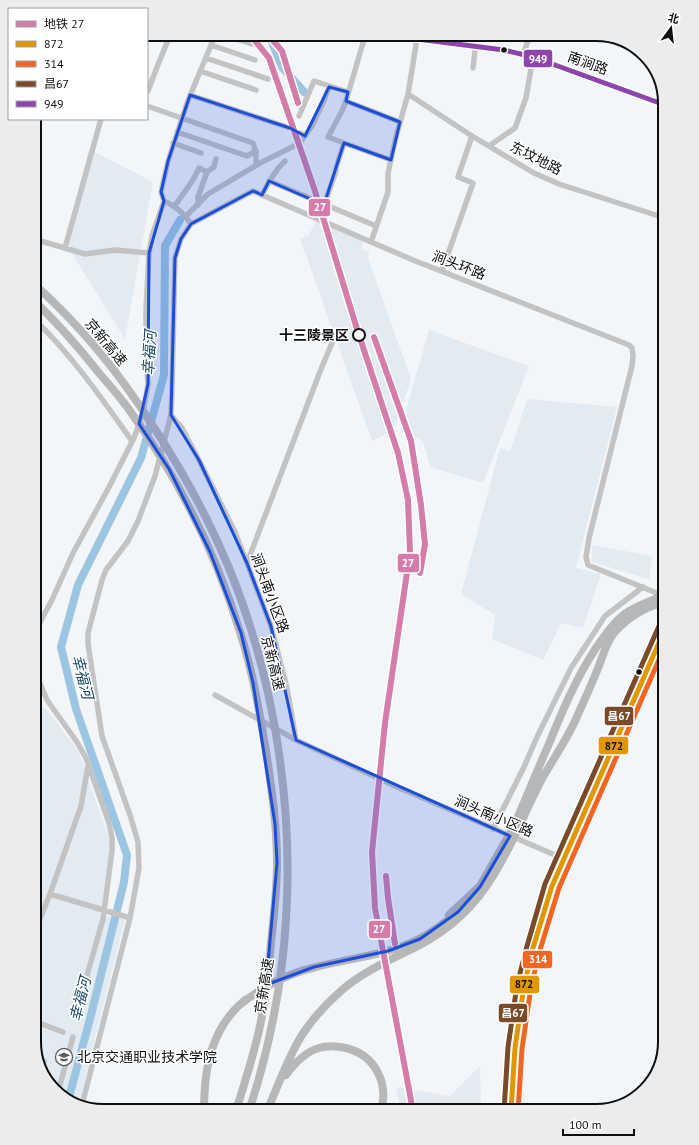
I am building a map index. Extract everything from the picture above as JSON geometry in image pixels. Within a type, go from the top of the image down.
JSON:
[{"type":"highway","name":"京新高速","points":[[41,291],[85,336],[119,376],[173,457],[204,514],[237,589],[251,630],[264,678],[278,754],[286,823],[286,920],[281,967],[272,1024],[259,1079],[251,1104]]},
{"type":"highway","name":"京新高速","points":[[41,308],[76,344],[130,410],[169,469],[207,546],[227,592],[241,633],[257,700],[266,749],[275,824],[277,863],[269,970],[261,1022],[238,1104]]},
{"type":"highway","points":[[515,830],[563,709],[584,666],[607,632],[618,620],[635,608],[653,599],[658,599]]},
{"type":"highway","points":[[270,1104],[301,1036],[327,1004],[343,989],[362,976],[420,945],[444,930],[458,919],[483,892],[543,777],[572,727],[613,634],[640,612],[658,603]]},
{"type":"highway","points":[[517,1104],[519,1062],[530,988],[535,964],[548,919],[566,862],[658,645]]},
{"type":"highway","points":[[511,1104],[513,1062],[524,987],[532,952],[552,886],[566,862],[658,658]]},
{"type":"highway","points":[[204,1104],[208,1059],[213,1044],[225,1022],[242,1003],[259,989],[284,976],[312,966],[384,950],[400,945],[418,936],[454,911],[480,886],[504,850]]},
{"type":"highway","points":[[242,1003],[256,992],[276,980],[296,972],[388,951],[420,939],[458,912],[480,887],[504,850]]},
{"type":"highway","points":[[272,1098],[286,1074],[305,1055],[319,1047],[338,1046],[358,1053],[374,1065],[381,1080],[383,1089],[383,1104]]},
{"type":"main road","name":"南涧路","points":[[439,41],[504,50],[533,57],[658,102]]},
{"type":"street","points":[[148,91],[168,41]]},
{"type":"street","points":[[41,621],[73,553],[132,441],[144,407],[148,384],[146,359],[146,309],[149,253],[152,236],[164,201],[161,192],[173,143],[190,95],[213,41]]},
{"type":"street","points":[[243,41],[252,44]]},
{"type":"street","points":[[363,41],[346,101],[328,137],[391,160]]},
{"type":"street","points":[[371,242],[388,192],[388,173],[408,94],[412,41]]},
{"type":"street","points":[[523,55],[528,41]]},
{"type":"street","points":[[211,45],[255,60]]},
{"type":"street","points":[[473,46],[475,50],[473,68]]},
{"type":"street","points":[[489,146],[515,128],[526,98],[533,57]]},
{"type":"street","points":[[206,58],[268,79]]},
{"type":"street","points":[[200,71],[256,90]]},
{"type":"street","points":[[299,116],[314,81],[348,92]]},
{"type":"street","points":[[186,216],[208,194],[256,165],[300,142],[312,126],[329,87]]},
{"type":"street","name":"东坟地路","points":[[408,94],[472,136],[534,173],[559,184],[658,216]]},
{"type":"street","points":[[190,95],[290,128],[305,136]]},
{"type":"street","points":[[346,101],[400,122]]},
{"type":"street","points":[[148,106],[253,143],[256,151],[256,165]]},
{"type":"street","points":[[65,248],[101,120]]},
{"type":"street","points":[[177,132],[247,156],[256,151]]},
{"type":"street","points":[[442,271],[473,183],[458,177],[472,136]]},
{"type":"street","points":[[173,143],[201,153]]},
{"type":"street","points":[[319,220],[344,143]]},
{"type":"street","points":[[198,204],[198,197],[208,172],[214,167],[216,159]]},
{"type":"street","points":[[262,195],[269,181],[285,161]]},
{"type":"street","points":[[175,206],[195,179],[199,168],[208,172]]},
{"type":"street","points":[[269,181],[376,226]]},
{"type":"street","name":"涧头环路","points":[[191,224],[254,191],[371,242],[629,345],[632,348],[632,366],[589,538],[586,557],[588,565],[658,594]]},
{"type":"street","points":[[83,1101],[130,918],[139,868],[138,842],[102,736],[88,644],[88,633],[106,570],[128,541],[148,496],[155,476],[171,415],[175,258],[181,239],[191,224],[186,216],[175,206],[164,201]]},
{"type":"street","points":[[41,241],[85,254],[115,250],[149,253]]},
{"type":"street","points":[[41,326],[70,357],[108,406],[132,441]]},
{"type":"street","points":[[248,563],[318,376],[335,336]]},
{"type":"street","name":"涧头南小区路","points":[[171,415],[182,428],[199,460],[248,563],[271,626],[287,688],[296,740],[395,786],[560,857],[566,862]]},
{"type":"street","points":[[494,829],[571,668],[605,616],[643,587]]},
{"type":"street","points":[[41,684],[48,700],[78,742],[88,763],[109,823],[112,838],[107,910],[86,980]]},
{"type":"street","points":[[215,695],[296,740]]},
{"type":"street","points":[[41,916],[81,806],[88,763]]},
{"type":"street","points":[[50,894],[130,918]]},
{"type":"street","points":[[41,1024],[63,1032]]},
{"type":"street","points":[[60,1086],[73,1037]]},
{"type":"highlighted area","points":[[329,87],[348,92],[346,101],[400,122],[391,160],[344,143],[324,205],[269,181],[262,195],[253,191],[191,224],[181,239],[175,258],[171,415],[199,460],[247,563],[271,626],[296,740],[510,836],[480,887],[458,912],[420,939],[388,951],[314,967],[266,985],[277,863],[275,824],[253,683],[241,633],[210,552],[169,469],[139,424],[148,384],[149,253],[164,201],[161,192],[168,161],[190,95],[290,128],[305,136]]},
{"type":"shaded area","points":[[89,149],[153,182],[125,339],[66,244]]},
{"type":"shaded area","points":[[316,220],[363,241],[361,249],[370,252],[368,256],[369,261],[411,379],[394,430],[372,441],[300,238],[309,235]]},
{"type":"shaded area","points":[[429,330],[529,366],[483,483],[430,467],[423,441],[400,431]]},
{"type":"shaded area","points":[[527,399],[617,407],[576,568],[601,574],[583,628],[561,623],[543,660],[492,639],[495,615],[461,594],[500,448],[510,451]]},
{"type":"shaded area","points":[[592,545],[652,556],[649,579],[592,562]]},
{"type":"shaded area","points":[[41,707],[46,709],[79,752],[109,839],[107,916],[125,920],[80,1100],[75,1098],[56,1083],[47,1070],[42,1054]]},
{"type":"shaded area","points":[[480,1066],[481,1104],[398,1104],[399,1102],[396,1087],[450,1096]]},
{"type":"waterway","name":"幸福河","points":[[272,41],[282,67],[304,92]]},
{"type":"waterway","name":"幸福河","points":[[70,1095],[124,882],[127,855],[76,709],[61,647],[78,585],[141,458],[164,375],[165,246],[180,220]]},
{"type":"metro line","name":"27","points":[[255,41],[269,58],[314,188],[357,329],[398,453],[408,500],[410,552],[385,723],[372,852],[375,908],[412,1104]]},
{"type":"metro line","name":"27","points":[[273,41],[282,51],[298,103]]},
{"type":"metro line","name":"27","points":[[374,337],[411,441],[421,505],[425,544],[420,573]]},
{"type":"metro line","name":"27","points":[[386,876],[395,944]]},
{"type":"transit line","name":"949","points":[[433,41],[504,50],[533,57],[658,102]]},
{"type":"transit line","name":"昌67","points":[[504,1104],[508,1047],[517,985],[545,884],[658,628]]},
{"type":"transit line","name":"872","points":[[511,1104],[515,1048],[524,986],[533,948],[552,886],[658,645]]},
{"type":"transit line","name":"314","points":[[518,1104],[522,1049],[531,987],[540,950],[559,888],[658,662]]},
{"type":"place","name":"十三陵景区","points":[[359,335]]},
{"type":"place","name":"北京交通职业技术学院","points":[[64,1057]]}]
